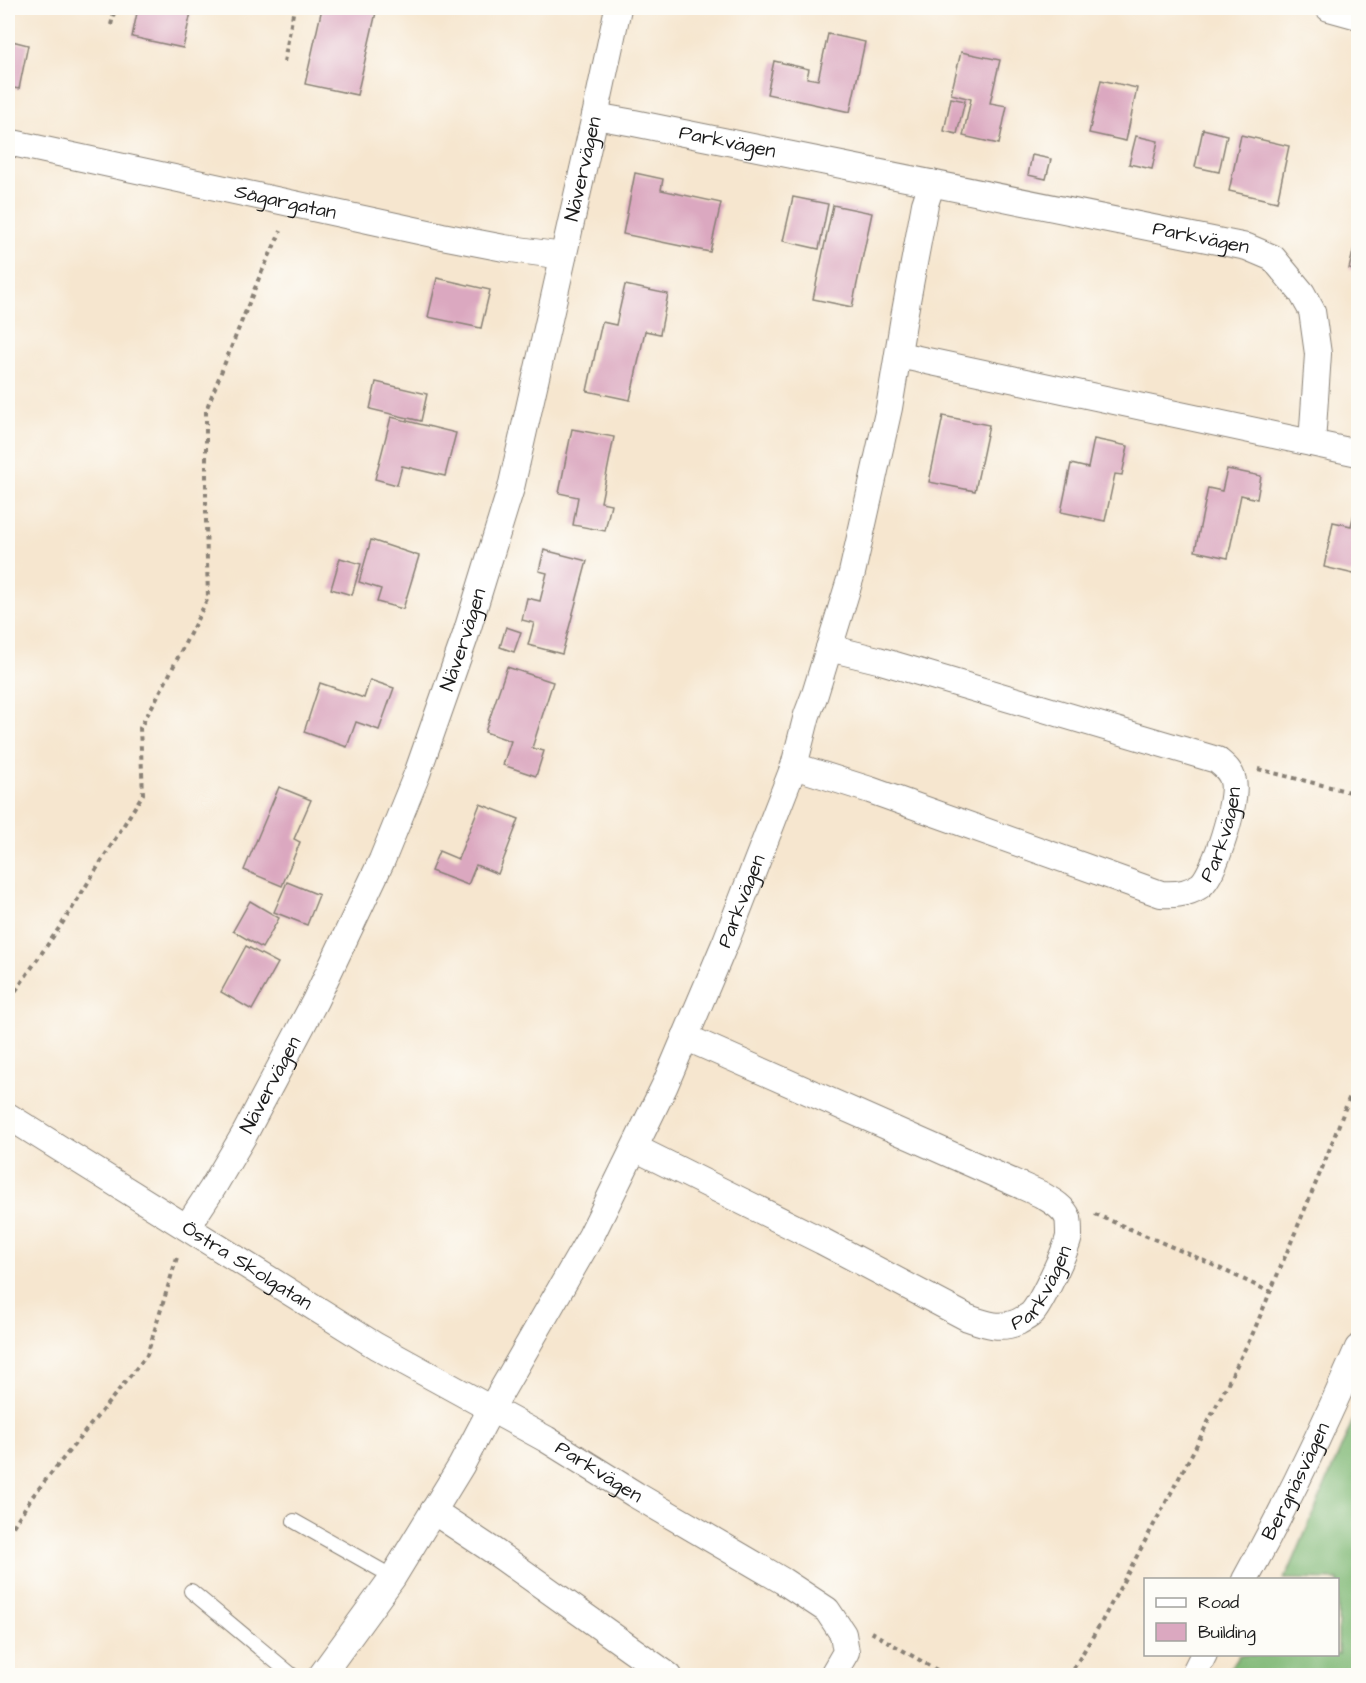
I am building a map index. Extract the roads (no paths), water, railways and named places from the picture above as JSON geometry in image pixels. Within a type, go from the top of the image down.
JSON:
[{"type":"street","name":"Nävervägen","points":[[187,1227],[244,1135],[315,1001],[382,860],[417,774],[465,638],[511,488],[618,8]]},
{"type":"street","points":[[1329,8],[1359,16]]},
{"type":"street","name":"Parkvägen","points":[[595,117],[1247,247],[1273,258],[1302,293],[1312,311],[1318,354],[1312,443]]},
{"type":"street","name":"Sågargatan","points":[[8,142],[504,248],[563,256]]},
{"type":"street","name":"Parkvägen","points":[[321,1676],[393,1577],[461,1466],[491,1409],[591,1236],[665,1085],[726,941],[794,766],[807,715],[852,573],[889,408],[923,215],[932,183]]},
{"type":"street","points":[[898,355],[1359,453]]},
{"type":"street","name":"Parkvägen","points":[[794,766],[870,790],[1161,894],[1174,895],[1188,891],[1200,885],[1210,874],[1229,818],[1234,782],[1228,769],[1217,760],[878,660],[829,648]]},
{"type":"street","name":"Parkvägen","points":[[635,1148],[822,1241],[968,1318],[989,1325],[1002,1326],[1015,1323],[1032,1313],[1066,1245],[1069,1238],[1069,1220],[1064,1209],[1040,1194],[685,1037]]},
{"type":"street","name":"Östra Skolgatan","points":[[8,1116],[376,1346],[491,1409]]},
{"type":"street","name":"Bergnäsvägen","points":[[1246,1578],[1278,1521],[1359,1348]]},
{"type":"street","name":"Parkvägen","points":[[491,1409],[546,1439],[827,1610],[843,1634],[846,1652],[832,1676]]},
{"type":"street","points":[[433,1511],[492,1550],[669,1676]]},
{"type":"street","points":[[1193,1676],[1203,1656]]},
{"type":"lane","points":[[294,1521],[393,1577]]},
{"type":"lane","points":[[191,1591],[293,1676]]}]
